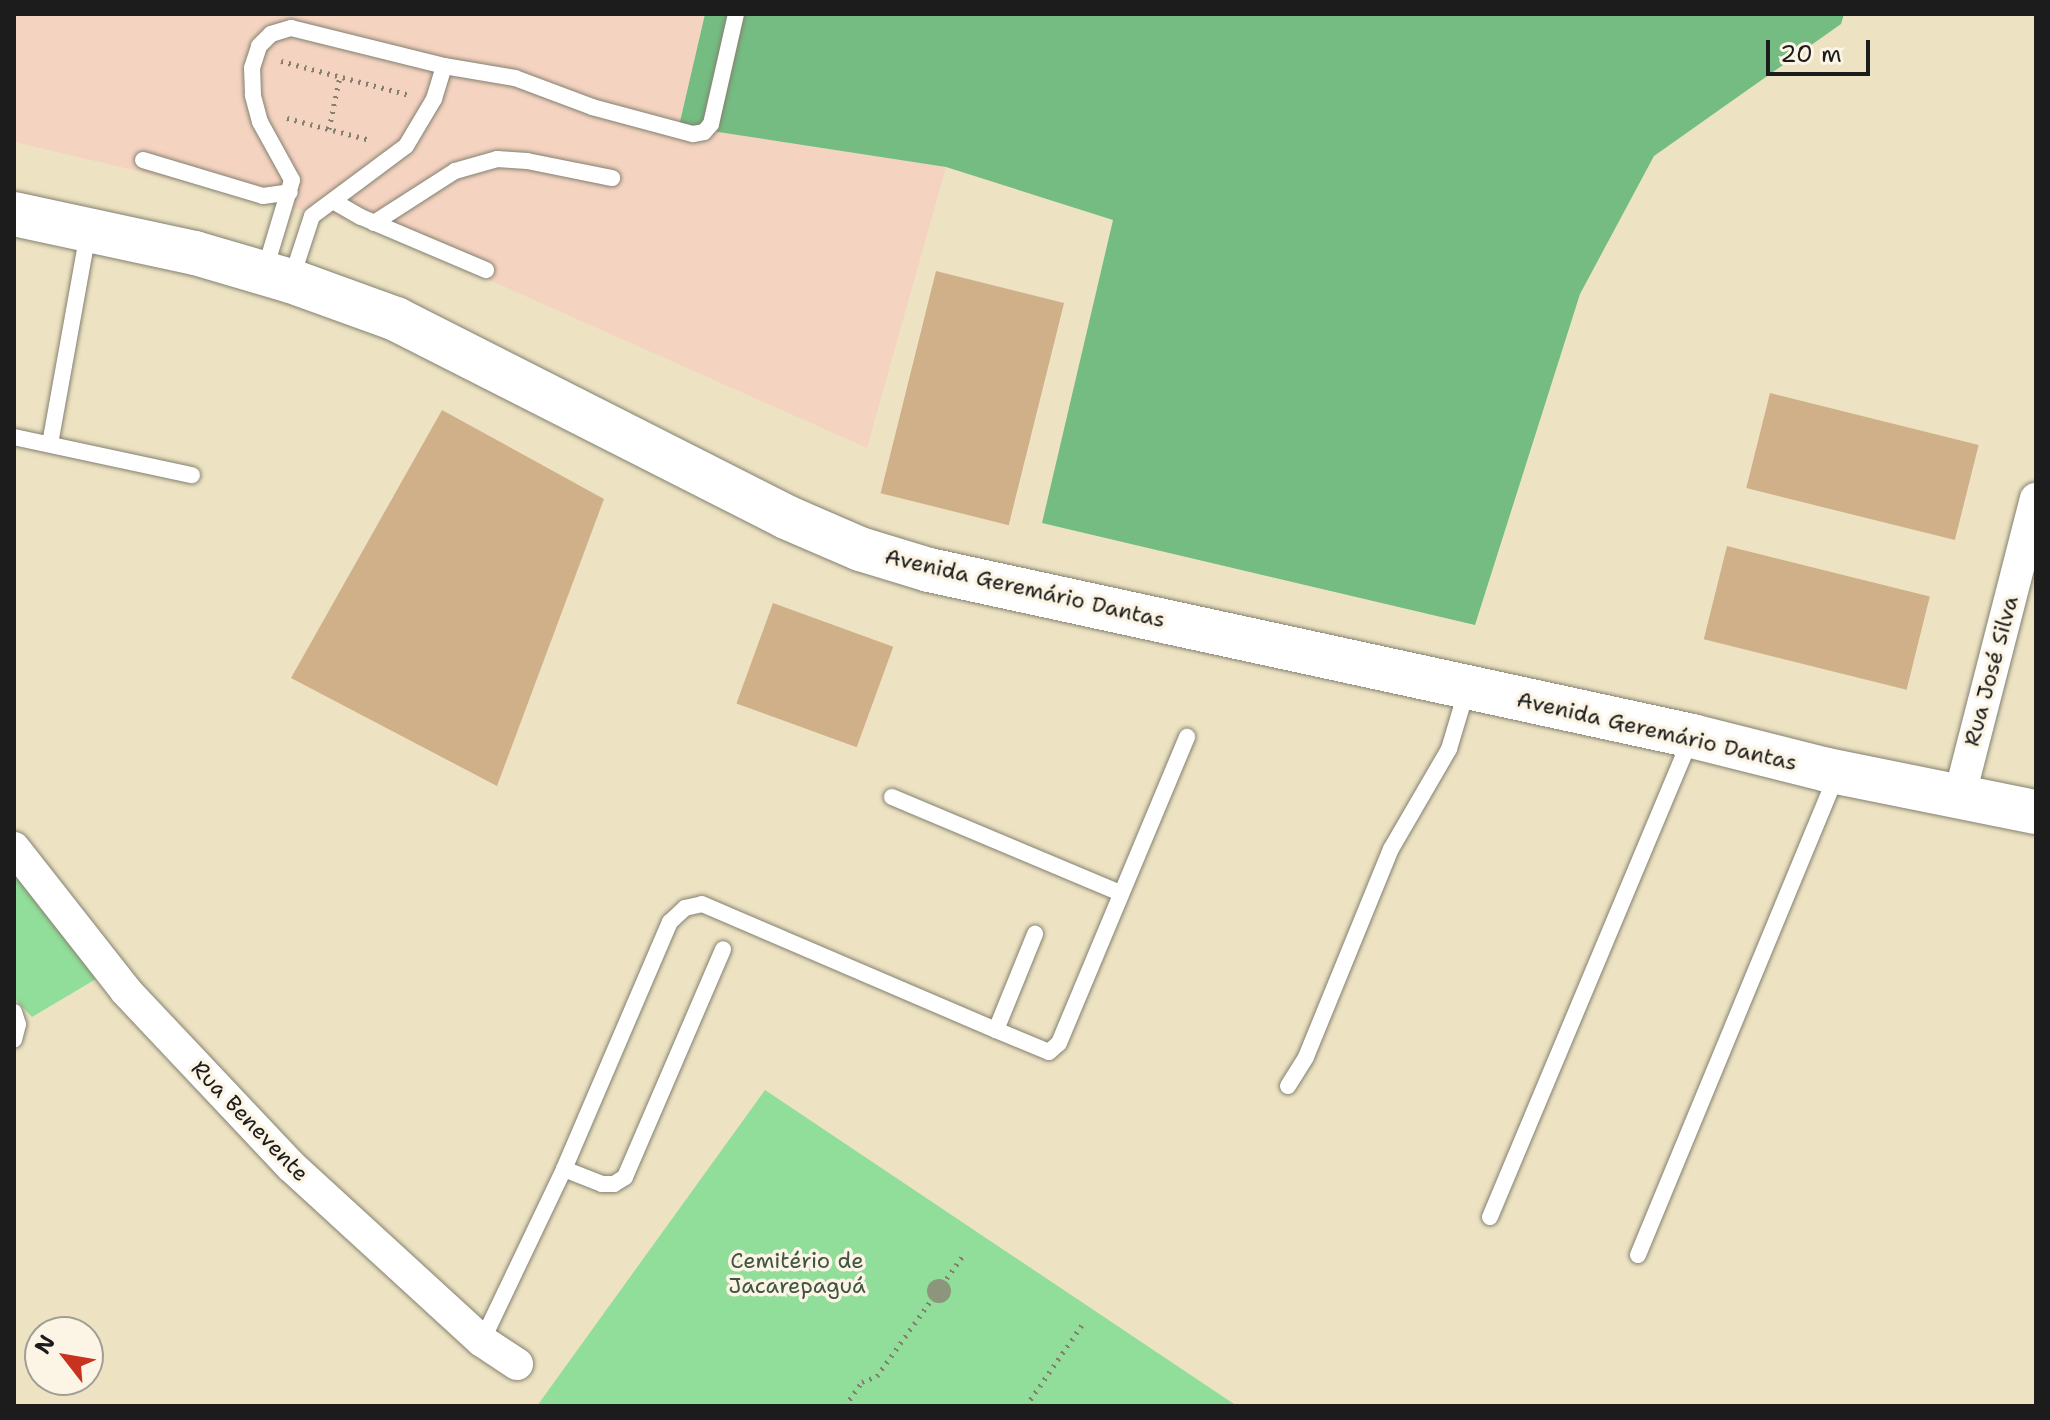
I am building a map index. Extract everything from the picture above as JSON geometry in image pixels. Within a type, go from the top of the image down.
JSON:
[{"type":"main road","name":"Avenida Geremário Dantas","points":[[14,214],[278,277],[396,319],[786,517],[860,549],[929,570],[1692,736],[1838,773],[2036,812]]},
{"type":"street","name":"Rua José Silva","points":[[1959,798],[2036,499]]},
{"type":"street","name":"Rua Benevente","points":[[14,848],[126,991],[291,1166],[482,1341],[517,1364]]},
{"type":"lane","points":[[278,277],[292,180],[260,122],[253,95],[252,68],[259,46],[271,34],[291,28],[444,66],[515,78],[592,107],[693,134],[704,132],[711,124],[736,14]]},
{"type":"lane","points":[[278,277],[312,216],[406,146],[434,99],[444,66]]},
{"type":"lane","points":[[374,223],[455,171],[497,159],[527,161],[612,178]]},
{"type":"lane","points":[[143,160],[263,196],[288,200],[312,216]]},
{"type":"lane","points":[[333,201],[374,223],[486,270]]},
{"type":"lane","points":[[50,444],[89,230]]},
{"type":"lane","points":[[14,437],[192,475]]},
{"type":"lane","points":[[1288,1086],[1306,1057],[1404,821],[1449,749],[1468,688]]},
{"type":"lane","points":[[1490,1217],[1692,736]]},
{"type":"lane","points":[[482,1341],[564,1169],[670,922],[685,908],[702,904],[1049,1052],[1059,1043],[1187,737]]},
{"type":"lane","points":[[1638,1255],[1838,773]]},
{"type":"lane","points":[[892,797],[1120,893]]},
{"type":"lane","points":[[996,1030],[1035,934]]},
{"type":"lane","points":[[564,1169],[602,1184],[614,1184],[625,1177],[723,949]]},
{"type":"lane","points":[[14,1012],[18,1024],[14,1040]]},
{"type":"path","points":[[266,57],[415,96]]},
{"type":"path","points":[[329,129],[340,76]]},
{"type":"path","points":[[411,108],[416,87]]},
{"type":"path","points":[[285,117],[374,141]]},
{"type":"path","points":[[845,1406],[862,1382],[877,1376],[964,1254]]},
{"type":"path","points":[[1026,1406],[1084,1322]]},
{"type":"shaded area","points":[[14,14],[705,14],[679,126],[946,167],[867,448],[363,224],[14,142]]},
{"type":"green space","points":[[705,14],[1844,14],[1841,24],[1654,156],[1580,294],[1475,625],[1042,523],[1113,220],[946,167],[679,126]]},
{"type":"green space","points":[[14,867],[96,979],[32,1017],[14,998]]},
{"type":"green space","name":"Cemitério de Jacarepaguá","points":[[765,1090],[1237,1406],[537,1406]]},
{"type":"building","points":[[936,271],[1064,303],[1009,525],[881,493]]},
{"type":"building","points":[[1770,393],[1979,445],[1955,540],[1746,488]]},
{"type":"building","points":[[442,410],[604,499],[497,786],[291,678]]},
{"type":"building","points":[[1727,546],[1930,597],[1907,690],[1704,639]]},
{"type":"building","points":[[773,603],[893,647],[857,747],[736,704]]}]
